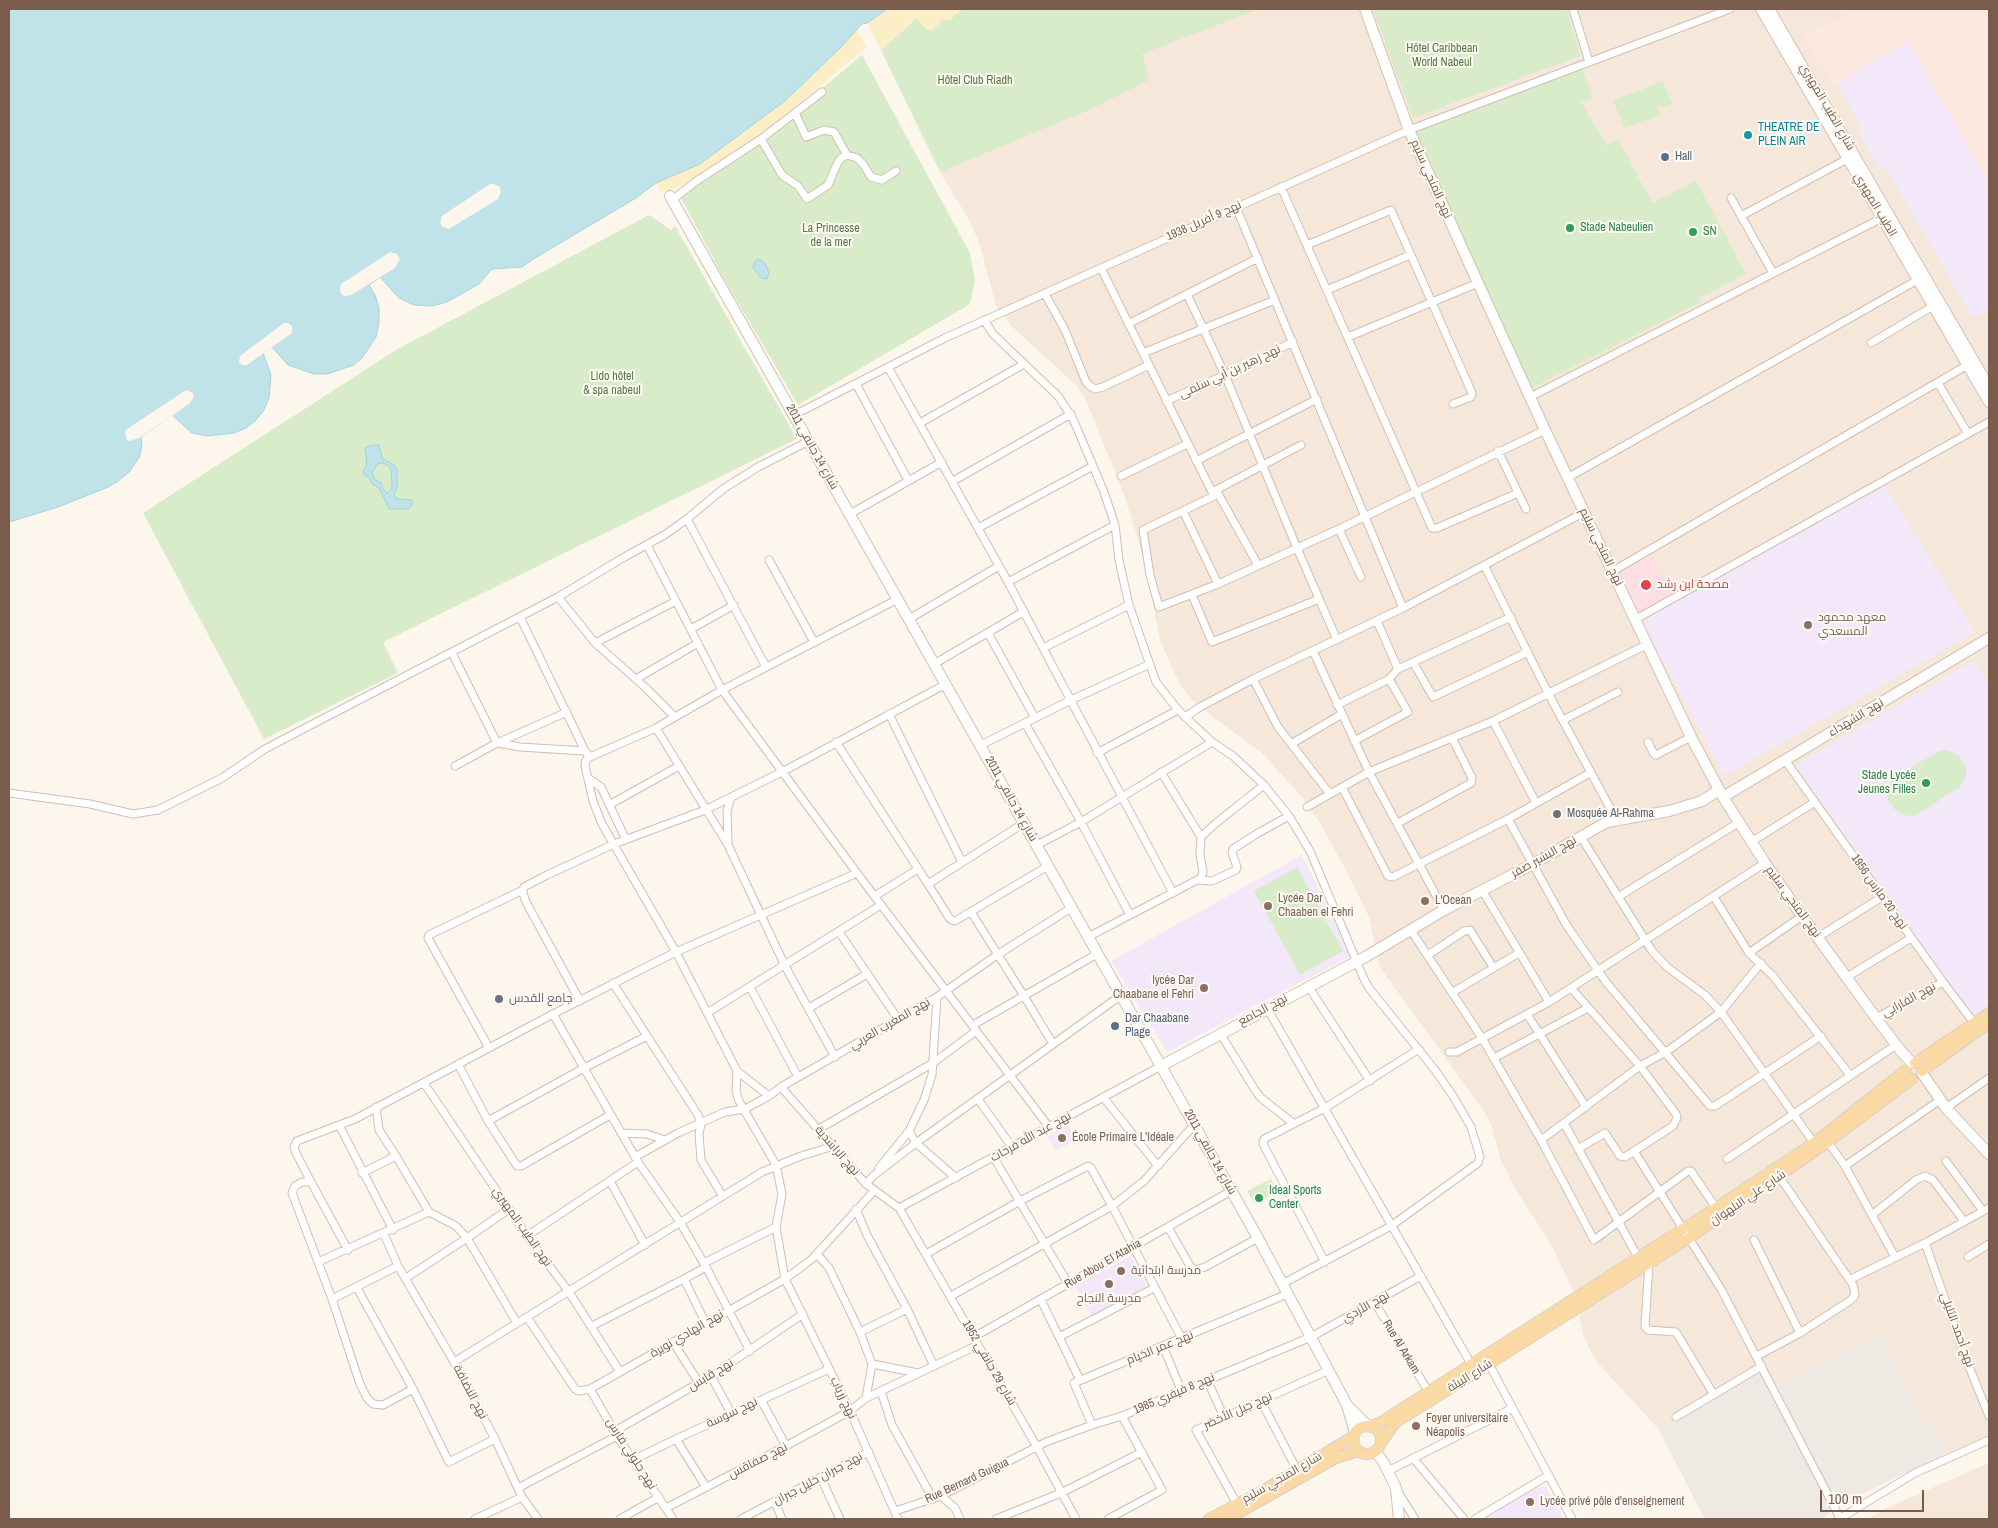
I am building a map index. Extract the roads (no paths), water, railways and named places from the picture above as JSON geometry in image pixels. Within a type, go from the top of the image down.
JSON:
[{"type":"main road","name":"شارع علي البلهوان","points":[[1577,1304],[1639,1259],[1687,1233],[1780,1176],[1828,1142],[1914,1070],[1989,1013]]},
{"type":"main road","name":"شارع علي البلهوان","points":[[1577,1304],[1649,1263],[1716,1208],[1814,1143],[1914,1070],[1989,1023]]},
{"type":"main road","points":[[1564,1311],[1577,1304]]},
{"type":"main road","name":"شارع البيئة","points":[[1369,1426],[1381,1422],[1471,1364],[1564,1311]]},
{"type":"main road","name":"شارع البيئة","points":[[1375,1449],[1395,1424],[1489,1364],[1564,1311]]},
{"type":"main road","points":[[1369,1426],[1378,1431],[1375,1449],[1359,1451],[1353,1441],[1354,1435],[1360,1428],[1369,1426]]},
{"type":"main road","name":"شارع المنجي سليم","points":[[1208,1519],[1297,1470],[1354,1435]]},
{"type":"main road","name":"شارع المنجي سليم","points":[[1228,1519],[1336,1458],[1359,1451]]},
{"type":"street","name":"نهج المنجي سليم","points":[[1365,9],[1409,130],[1478,283],[1545,430],[1692,737],[1721,793],[1738,823],[1765,863],[1914,1070],[1989,1154]]},
{"type":"street","points":[[1574,9],[1589,62]]},
{"type":"street","name":"نهج 9 أفريل 1938","points":[[794,415],[945,338],[1409,130],[1730,9]]},
{"type":"street","points":[[1761,9],[1819,101]]},
{"type":"street","name":"شارع الطيب المهيري","points":[[1770,9],[1819,101],[1971,363],[1989,387]]},
{"type":"street","points":[[671,198],[761,139],[822,92]]},
{"type":"street","points":[[795,113],[806,137],[824,130],[834,132],[847,155],[857,158],[871,177],[882,180],[896,171]]},
{"type":"street","points":[[761,139],[782,175],[798,186],[807,199],[828,184],[837,164],[847,155]]},
{"type":"street","points":[[1741,216],[1852,157]]},
{"type":"street","points":[[1281,187],[1434,529],[1518,493]]},
{"type":"street","name":"شارع 14 جانفي 2011","points":[[671,198],[1258,1238],[1347,1405]]},
{"type":"street","points":[[1731,198],[1773,273]]},
{"type":"street","points":[[1236,206],[1403,608]]},
{"type":"street","points":[[1307,245],[1390,209],[1472,393],[1471,396],[1453,404]]},
{"type":"street","points":[[1530,397],[1886,216]]},
{"type":"street","points":[[1327,290],[1410,255]]},
{"type":"street","points":[[1128,324],[1258,258]]},
{"type":"street","points":[[1101,268],[1187,444],[1258,565]]},
{"type":"street","points":[[1569,477],[1922,277],[1934,306],[1971,363],[1989,402]]},
{"type":"street","points":[[1348,337],[1478,283]]},
{"type":"street","points":[[1045,294],[1065,330],[1086,382],[1090,386],[1095,389],[1103,387],[1149,366]]},
{"type":"street","points":[[1187,294],[1225,375],[1296,548],[1337,640]]},
{"type":"street","points":[[1143,353],[1275,300]]},
{"type":"street","points":[[1872,343],[1934,306]]},
{"type":"street","points":[[986,320],[993,334],[1058,396],[1071,414],[1104,492],[1115,525],[1119,560],[1129,605],[1156,682],[1178,710],[1212,742],[1244,766],[1264,785],[1289,816],[1310,851],[1356,962],[1369,988],[1419,1049],[1453,1096],[1471,1127],[1480,1160],[1478,1163],[1391,1226],[1282,1284]]},
{"type":"street","name":"نهج زهير بن أبي سلمى","points":[[1166,401],[1293,342]]},
{"type":"street","points":[[1613,571],[1971,363]]},
{"type":"street","points":[[920,423],[1024,364]]},
{"type":"street","points":[[888,367],[1008,582],[1097,753],[1173,893]]},
{"type":"street","points":[[1938,382],[1968,434]]},
{"type":"street","points":[[856,384],[908,480]]},
{"type":"street","points":[[1196,461],[1317,399]]},
{"type":"street","points":[[953,481],[1071,414]]},
{"type":"street","points":[[1636,619],[1989,422]]},
{"type":"street","points":[[1302,445],[1262,465],[1183,511],[1144,528],[1150,575],[1159,606],[1161,607],[1218,584],[1339,529],[1545,430]]},
{"type":"street","points":[[9,793],[90,804],[133,814],[158,810],[222,778],[265,749],[558,597],[666,534],[687,519],[723,488],[758,467],[809,441]]},
{"type":"street","points":[[1121,476],[1187,444]]},
{"type":"street","points":[[1498,451],[1526,509]]},
{"type":"street","points":[[850,514],[942,462]]},
{"type":"street","points":[[978,528],[1093,466]]},
{"type":"street","points":[[1183,511],[1218,584]]},
{"type":"street","points":[[1186,717],[1200,707],[1253,679],[1403,608],[1585,512]]},
{"type":"street","points":[[687,519],[766,667]]},
{"type":"street","points":[[1008,582],[1115,525]]},
{"type":"street","points":[[1339,529],[1361,576]]},
{"type":"street","points":[[647,544],[722,690],[857,873],[1049,1127]]},
{"type":"street","points":[[769,560],[814,642]]},
{"type":"street","points":[[909,619],[999,566]]},
{"type":"street","points":[[1485,566],[1548,693],[1616,819]]},
{"type":"street","points":[[1192,594],[1212,642],[1319,599]]},
{"type":"street","points":[[558,597],[595,643],[636,678],[675,717]]},
{"type":"street","points":[[497,743],[587,754],[656,728],[722,690],[898,599]]},
{"type":"street","points":[[595,643],[676,601]]},
{"type":"street","points":[[691,629],[734,605]]},
{"type":"street","points":[[1043,648],[1129,605]]},
{"type":"street","points":[[934,664],[1024,612]]},
{"type":"street","points":[[520,617],[587,754],[585,766],[593,801],[602,824],[676,952],[736,1071],[769,1096]]},
{"type":"street","points":[[1337,705],[1389,678],[1398,669],[1511,617]]},
{"type":"street","points":[[1377,621],[1398,669]]},
{"type":"street","points":[[988,633],[1035,718]]},
{"type":"street","name":"نهج الشهداء","points":[[1721,793],[1785,760],[1989,638]]},
{"type":"street","points":[[636,678],[698,643]]},
{"type":"street","points":[[1308,807],[1369,772],[1493,721],[1648,644]]},
{"type":"street","points":[[1313,651],[1369,772],[1444,910]]},
{"type":"street","points":[[1413,662],[1433,697],[1528,652]]},
{"type":"street","points":[[452,653],[497,743]]},
{"type":"street","points":[[981,745],[1071,700],[1150,664]]},
{"type":"street","points":[[1354,741],[1408,712],[1389,678]]},
{"type":"street","points":[[1253,679],[1272,719],[1330,794]]},
{"type":"street","points":[[489,1048],[428,938],[429,935],[523,890],[547,875],[614,844],[705,810],[782,772],[946,684]]},
{"type":"street","points":[[1563,720],[1618,692]]},
{"type":"street","points":[[1097,753],[1178,710]]},
{"type":"street","points":[[455,766],[497,743],[567,712]]},
{"type":"street","points":[[889,714],[962,862]]},
{"type":"street","points":[[1291,744],[1342,714]]},
{"type":"street","points":[[1493,721],[1536,803]]},
{"type":"street","points":[[1025,723],[1130,914]]},
{"type":"street","points":[[656,728],[728,845],[785,966],[835,1057]]},
{"type":"street","points":[[1648,742],[1656,755],[1692,737]]},
{"type":"street","points":[[1398,823],[1471,783],[1472,778],[1452,738]]},
{"type":"street","points":[[836,742],[953,921],[1048,866]]},
{"type":"street","points":[[1037,845],[1081,822],[1212,742]]},
{"type":"street","name":"نهج 20 مارس 1956","points":[[1785,760],[1911,938],[1974,1023]]},
{"type":"street","points":[[609,805],[679,766]]},
{"type":"street","points":[[1088,937],[1198,880],[1203,872],[1200,855],[1201,837],[1161,772]]},
{"type":"street","points":[[1342,787],[1388,876],[1393,877],[1508,819],[1590,773]]},
{"type":"street","points":[[588,778],[602,787],[626,840]]},
{"type":"street","points":[[1201,837],[1264,785]]},
{"type":"street","name":"نهج البشير صفر","points":[[1367,956],[1444,910],[1616,819],[1669,811],[1721,793]]},
{"type":"street","points":[[728,845],[726,826],[731,797]]},
{"type":"street","points":[[1751,842],[1815,802]]},
{"type":"street","points":[[1198,880],[1212,881],[1236,870],[1233,850],[1258,833],[1289,816]]},
{"type":"street","points":[[1508,819],[1567,926],[1617,996],[1710,1106],[1715,1106],[1821,1036]]},
{"type":"street","points":[[928,884],[1024,822]]},
{"type":"street","points":[[1618,898],[1738,823]]},
{"type":"street","points":[[1581,837],[1645,941],[1667,967],[1706,995],[1721,1012],[1814,1143]]},
{"type":"street","points":[[1449,1052],[1457,1052],[1549,1002],[1765,863]]},
{"type":"street","points":[[875,896],[918,869]]},
{"type":"street","points":[[348,1250],[310,1182],[296,1153],[295,1143],[355,1119],[553,1014],[676,952],[857,873]]},
{"type":"street","points":[[523,890],[526,902],[580,1001]]},
{"type":"street","points":[[1482,890],[1549,1002]]},
{"type":"street","points":[[1714,896],[1749,953],[1762,963],[1850,1075]]},
{"type":"street","points":[[1818,937],[1882,897]]},
{"type":"street","points":[[707,1013],[785,966],[881,904]]},
{"type":"street","name":"نهج المغرب العربي","points":[[527,1236],[610,1181],[665,1140],[725,1112],[745,1109],[769,1096],[781,1087],[937,997],[996,955],[1071,908]]},
{"type":"street","points":[[970,912],[1053,1044]]},
{"type":"street","points":[[1749,953],[1802,916]]},
{"type":"street","points":[[1410,929],[1453,992],[1494,1058],[1541,1140],[1594,1240],[1688,1171],[1691,1171],[1716,1208]]},
{"type":"street","points":[[1428,955],[1464,931],[1470,930],[1493,967]]},
{"type":"street","points":[[839,932],[898,1019]]},
{"type":"street","points":[[1847,977],[1911,938]]},
{"type":"street","points":[[1453,992],[1519,953]]},
{"type":"street","points":[[819,1129],[933,1063],[975,1028],[1024,996],[1098,954]]},
{"type":"street","name":"نهج الجامع","points":[[1161,1066],[1367,956]]},
{"type":"street","points":[[1541,1140],[1640,1066],[1666,1052],[1721,1012],[1762,963]]},
{"type":"street","points":[[808,1008],[868,974]]},
{"type":"street","name":"نهج الفارابي","points":[[1876,1018],[1943,982]]},
{"type":"street","points":[[613,984],[698,1115],[701,1160],[722,1195]]},
{"type":"street","points":[[1308,986],[1370,1081]]},
{"type":"street","points":[[750,987],[798,1077]]},
{"type":"street","points":[[1570,988],[1640,1066],[1678,1118],[1673,1126],[1634,1151],[1621,1157],[1607,1134],[1604,1133],[1578,1149]]},
{"type":"street","points":[[873,1176],[916,1142],[1120,996]]},
{"type":"street","points":[[866,1184],[909,1131],[924,1100],[932,1075],[937,997]]},
{"type":"street","points":[[1267,1008],[1471,1364]]},
{"type":"street","points":[[1494,1058],[1588,1008]]},
{"type":"street","points":[[553,1014],[637,1160],[680,1222],[750,1351]]},
{"type":"street","points":[[1527,1014],[1586,1107]]},
{"type":"street","points":[[1220,1033],[1254,1090],[1261,1098],[1293,1123]]},
{"type":"street","points":[[488,1121],[647,1036]]},
{"type":"street","points":[[1727,1159],[1850,1075],[1898,1048]]},
{"type":"street","points":[[1325,1262],[1263,1144],[1264,1139],[1325,1108],[1419,1049]]},
{"type":"street","points":[[458,1064],[488,1121],[514,1164],[519,1166],[610,1115]]},
{"type":"street","name":"نهج عبد الله فرحات","points":[[900,1208],[1161,1066]]},
{"type":"street","points":[[592,1326],[684,1279],[705,1265],[776,1227],[782,1194],[776,1166],[739,1101],[736,1091],[736,1071]]},
{"type":"street","points":[[1845,1166],[1943,1104],[1989,1078]]},
{"type":"street","name":"نهج الطيب المهيري","points":[[424,1083],[527,1236],[569,1292],[620,1372]]},
{"type":"street","name":"نهج الراشدية","points":[[781,1087],[866,1184],[874,1192],[900,1208]]},
{"type":"street","points":[[1103,1097],[1158,1166]]},
{"type":"street","points":[[978,1099],[1012,1148]]},
{"type":"street","points":[[376,1107],[379,1130],[429,1212],[456,1226],[467,1238],[517,1323]]},
{"type":"street","points":[[1564,1123],[1639,1259]]},
{"type":"street","points":[[339,1125],[393,1230]]},
{"type":"street","points":[[951,1296],[1112,1206],[1138,1186],[1194,1125]]},
{"type":"street","points":[[909,1131],[916,1142],[956,1178]]},
{"type":"street","points":[[621,1133],[647,1134],[665,1140]]},
{"type":"street","points":[[1828,1142],[1845,1166],[1895,1257]]},
{"type":"street","points":[[454,1362],[762,1172],[834,1146]]},
{"type":"street","points":[[1634,1151],[1721,1289],[1839,1519],[1915,1473],[1989,1440]]},
{"type":"street","points":[[362,1173],[396,1156]]},
{"type":"street","points":[[994,1158],[1069,1284]]},
{"type":"street","points":[[1849,1280],[1925,1243],[1986,1210],[1946,1161]]},
{"type":"street","points":[[926,1254],[1088,1166],[1091,1168],[1112,1206],[1182,1339]]},
{"type":"street","points":[[1757,1356],[1800,1333],[1851,1300],[1855,1295],[1855,1290],[1849,1280],[1780,1176]]},
{"type":"street","points":[[1872,1215],[1916,1180],[1925,1176],[1934,1180],[1964,1221]]},
{"type":"street","points":[[610,1181],[645,1245]]},
{"type":"street","points":[[310,1182],[298,1184],[292,1190],[292,1193],[332,1299],[360,1384],[367,1398],[373,1404],[383,1405],[413,1389]]},
{"type":"street","name":"Rue Abou El Atahia","points":[[974,1337],[1231,1191]]},
{"type":"street","name":"نهج الهادي نويرة","points":[[590,1389],[785,1279],[817,1254],[856,1209],[874,1192]]},
{"type":"street","name":"شارع 29 جانفي 1952","points":[[900,1208],[1037,1447],[1076,1519]]},
{"type":"street","points":[[406,1278],[509,1209]]},
{"type":"street","points":[[856,1209],[867,1235],[907,1309],[934,1366]]},
{"type":"street","points":[[318,1262],[393,1230],[429,1212]]},
{"type":"street","name":"نهج زرياب","points":[[776,1227],[785,1279],[850,1411],[898,1519]]},
{"type":"street","points":[[1168,1227],[1190,1266],[1195,1270],[1205,1267],[1258,1238]]},
{"type":"street","name":"نهج النضافة","points":[[384,1234],[398,1266],[454,1362],[495,1439],[522,1497],[537,1519]]},
{"type":"street","points":[[1754,1240],[1800,1333]]},
{"type":"street","name":"نهج أحمد التليلي","points":[[1925,1243],[1968,1364],[1989,1416]]},
{"type":"street","points":[[1968,1257],[1989,1244]]},
{"type":"street","points":[[817,1254],[829,1268],[860,1332],[872,1364],[866,1398]]},
{"type":"street","points":[[1649,1263],[1645,1327],[1648,1330],[1676,1332],[1714,1395]]},
{"type":"street","points":[[332,1299],[398,1266]]},
{"type":"street","name":"نهج الأزدي","points":[[1311,1337],[1421,1276]]},
{"type":"street","points":[[684,1279],[706,1324]]},
{"type":"street","points":[[357,1288],[413,1389],[449,1462],[495,1439]]},
{"type":"street","points":[[1059,1337],[1154,1288]]},
{"type":"street","name":"نهج عمر الخيام","points":[[1080,1380],[1287,1294]]},
{"type":"street","points":[[1041,1300],[1080,1380],[1074,1383],[1092,1425]]},
{"type":"street","name":"Rue Al Arkam","points":[[1375,1302],[1428,1391]]},
{"type":"street","points":[[860,1332],[907,1309]]},
{"type":"street","name":"نهج قابس","points":[[518,1488],[616,1433],[711,1376],[803,1314]]},
{"type":"street","points":[[527,1317],[575,1389],[579,1391],[590,1389]]},
{"type":"street","name":"نهج 8 فيفري 1985","points":[[1037,1447],[1092,1425],[1122,1416],[1311,1337]]},
{"type":"street","points":[[673,1342],[699,1383]]},
{"type":"street","name":"نهج صفاقس","points":[[666,1508],[850,1411],[866,1398],[978,1345]]},
{"type":"street","points":[[1163,1346],[1181,1390]]},
{"type":"street","points":[[872,1364],[919,1374]]},
{"type":"street","points":[[1489,1364],[1572,1519]]},
{"type":"street","points":[[1676,1417],[1762,1366]]},
{"type":"street","name":"نهج سوسة","points":[[635,1459],[731,1413],[830,1369]]},
{"type":"street","name":"نهج جبل الأخضر","points":[[1237,1504],[1196,1430],[1329,1370]]},
{"type":"street","points":[[711,1376],[731,1413]]},
{"type":"street","points":[[1207,1380],[1224,1417]]},
{"type":"street","name":"نهج جلولي فارس","points":[[590,1389],[616,1433],[673,1519]]},
{"type":"street","points":[[880,1391],[892,1425],[933,1499]]},
{"type":"street","points":[[761,1400],[786,1446]]},
{"type":"street","points":[[1262,1401],[1297,1470]]},
{"type":"street","points":[[1347,1405],[1369,1426]]},
{"type":"street","points":[[1347,1405],[1354,1435]]},
{"type":"street","points":[[1388,1470],[1513,1408]]},
{"type":"street","points":[[1108,1519],[1162,1492],[1122,1416]]},
{"type":"street","points":[[676,1439],[706,1487]]},
{"type":"street","name":"Rue Bernard Guigua","points":[[895,1511],[941,1496],[1037,1447]]},
{"type":"street","points":[[1375,1449],[1415,1519]]},
{"type":"street","points":[[1375,1449],[1385,1477],[1394,1519]]},
{"type":"street","name":"نهج جبران خليل جبران","points":[[740,1519],[869,1452]]},
{"type":"street","points":[[996,1519],[1061,1493],[1142,1452]]},
{"type":"street","points":[[1413,1458],[1464,1519]]},
{"type":"street","points":[[1475,1519],[1549,1475]]},
{"type":"street","points":[[821,1478],[840,1519]]},
{"type":"street","points":[[1396,1488],[1399,1519]]},
{"type":"street","points":[[941,1496],[955,1508],[960,1519]]},
{"type":"street","points":[[475,1519],[522,1497]]},
{"type":"street","points":[[620,1519],[659,1497]]},
{"type":"street","points":[[774,1502],[782,1519]]},
{"type":"water","points":[[9,9],[887,9],[867,23],[862,24],[786,100],[700,164],[656,183],[636,198],[522,267],[492,269],[479,284],[447,302],[432,306],[414,305],[399,298],[380,277],[369,285],[375,295],[379,308],[379,323],[376,337],[362,358],[354,365],[327,374],[314,374],[288,365],[272,347],[263,353],[271,375],[269,398],[264,410],[246,428],[234,433],[207,436],[192,433],[172,415],[141,437],[142,446],[139,458],[129,472],[117,482],[58,507],[9,522]]},
{"type":"water","points":[[758,259],[765,263],[769,273],[767,279],[761,278],[753,268],[754,262]]},
{"type":"water","points":[[371,445],[379,445],[382,458],[395,466],[397,470],[397,488],[394,494],[397,499],[412,500],[412,505],[409,509],[389,509],[379,488],[372,484],[369,478],[364,475],[363,471],[367,464],[365,448]],"holes":[[[383,463],[389,466],[392,489],[387,493],[381,486],[382,483],[375,480],[372,473],[377,464]]]},
{"type":"place","name":"THEATRE DE PLEIN AIR","points":[[1748,135]]},
{"type":"place","name":"Hall","points":[[1665,157]]},
{"type":"place","name":"Stade Nabeulien","points":[[1570,228]]},
{"type":"place","name":"SN","points":[[1693,232]]},
{"type":"place","name":"مصحة ابن رشد","points":[[1646,585]]},
{"type":"place","name":"معهد محمود المسعدي","points":[[1808,625]]},
{"type":"place","name":"Stade Lycée Jeunes Filles","points":[[1926,783]]},
{"type":"place","name":"Mosquée Al-Rahma","points":[[1557,814]]},
{"type":"place","name":"L'Ocean","points":[[1425,901]]},
{"type":"place","name":"Lycée Dar Chaaben el Fehri","points":[[1268,906]]},
{"type":"place","name":"lycée Dar Chaabane el Fehri","points":[[1204,988]]},
{"type":"place","name":"جامع القدس","points":[[499,999]]},
{"type":"place","name":"Dar Chaabane Plage","points":[[1115,1026]]},
{"type":"place","name":"École Primaire L'Idéale","points":[[1062,1138]]},
{"type":"place","name":"Ideal Sports Center","points":[[1259,1198]]},
{"type":"place","name":"مدرسة ابتدائية","points":[[1121,1271]]},
{"type":"place","name":"مدرسة النجاح","points":[[1109,1284]]},
{"type":"place","name":"Foyer universitaire Néapolis","points":[[1416,1426]]},
{"type":"place","name":"Lycée privé pôle d'enseignement","points":[[1530,1502]]},
{"type":"park label","name":"Hôtel Caribbean World Nabeul","points":[[1442,56]]},
{"type":"park label","name":"Hôtel Club Riadh","points":[[975,81]]},
{"type":"park label","name":"La Princesse de la mer","points":[[831,236]]},
{"type":"park label","name":"Lido hôtel & spa nabeul","points":[[612,384]]}]
